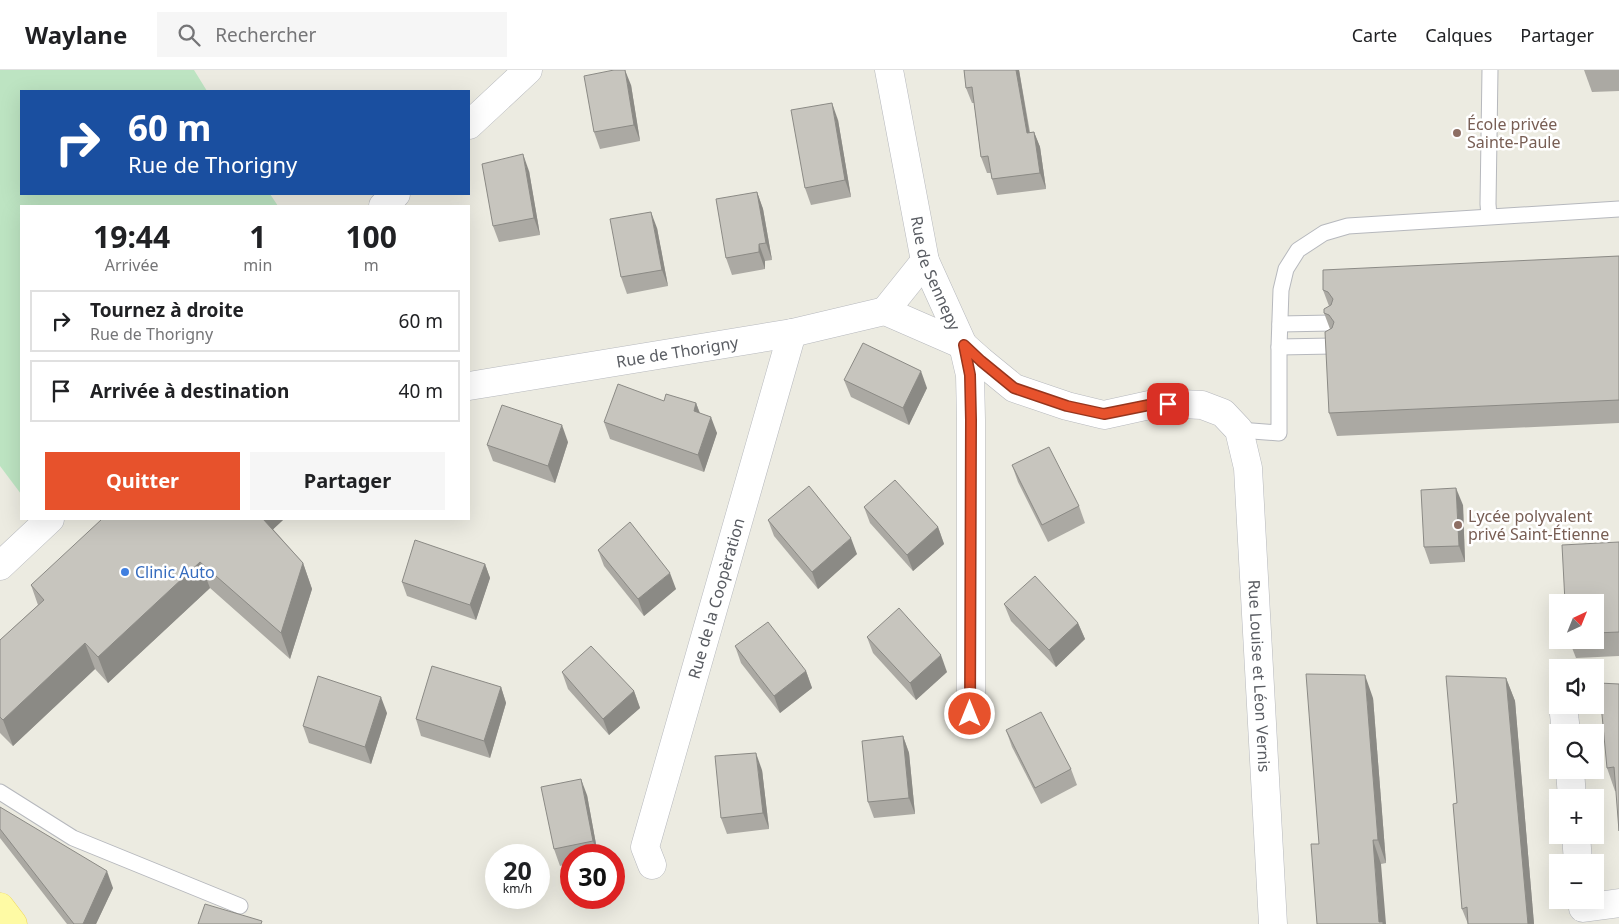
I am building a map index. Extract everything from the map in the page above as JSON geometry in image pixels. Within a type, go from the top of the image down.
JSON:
[{"type":"main road","points":[[0,907],[13,924]]},
{"type":"street","points":[[470,124],[528,70]]},
{"type":"street","name":"Rue de Sennepy","points":[[889,70],[925,261],[964,345],[970,375],[970,714]]},
{"type":"street","points":[[384,205],[395,195]]},
{"type":"street","points":[[925,261],[885,311],[964,345],[1014,388],[1067,406],[1104,414],[1154,404],[1202,405],[1223,412],[1239,430]]},
{"type":"street","name":"Rue de Thorigny","points":[[470,386],[792,333],[885,311]]},
{"type":"street","name":"Rue de la Coopèration","points":[[652,865],[645,847],[792,333]]},
{"type":"street","name":"Rue Louise et Léon Vernis","points":[[1239,430],[1248,468],[1273,924]]},
{"type":"street","points":[[0,566],[49,520]]},
{"type":"street","points":[[1583,911],[1619,903]]},
{"type":"lane","points":[[1489,216],[1490,70]]},
{"type":"lane","points":[[1239,430],[1279,433],[1278,347],[1282,290],[1286,269],[1298,250],[1324,233],[1348,226],[1619,209]]},
{"type":"lane","points":[[1280,324],[1332,323]]},
{"type":"lane","points":[[1278,347],[1333,346]]},
{"type":"lane","points":[[0,792],[73,838],[240,906]]},
{"type":"green space","points":[[0,70],[194,70],[206,90],[20,90],[20,195],[271,195],[277,205],[20,205],[20,493],[0,466]]},
{"type":"building","points":[[614,70],[625,70],[634,125],[594,132],[584,76]]},
{"type":"building","points":[[964,70],[1016,70],[1027,133],[1034,132],[1040,173],[992,179],[988,156],[981,157],[972,87],[966,88]]},
{"type":"building","points":[[832,103],[845,180],[805,188],[791,110]]},
{"type":"building","points":[[523,154],[534,218],[493,226],[482,164]]},
{"type":"building","points":[[757,192],[766,243],[759,244],[759,252],[726,258],[716,199]]},
{"type":"building","points":[[651,212],[662,270],[621,277],[610,219]]},
{"type":"building","points":[[1619,256],[1619,400],[1329,413],[1325,332],[1332,328],[1334,322],[1329,315],[1324,313],[1324,309],[1331,305],[1333,299],[1328,292],[1323,290],[1323,270]]},
{"type":"building","points":[[863,343],[921,371],[903,408],[844,380]]},
{"type":"building","points":[[618,384],[664,401],[666,394],[696,403],[694,411],[711,417],[698,455],[604,422]]},
{"type":"building","points":[[502,405],[562,425],[548,466],[487,445]]},
{"type":"building","points":[[1049,447],[1079,506],[1042,525],[1012,465]]},
{"type":"building","points":[[895,480],[938,527],[907,555],[864,507]]},
{"type":"building","points":[[809,486],[851,538],[812,572],[768,520]]},
{"type":"building","points":[[1456,488],[1459,546],[1424,547],[1421,490]]},
{"type":"building","points":[[101,520],[264,520],[303,563],[281,633],[200,562],[98,657],[85,643],[3,720],[0,717],[0,640],[44,600],[31,585]]},
{"type":"building","points":[[630,522],[670,573],[638,599],[598,550]]},
{"type":"building","points":[[415,540],[485,564],[470,605],[402,582]]},
{"type":"building","points":[[1619,542],[1619,632],[1604,633],[1604,594],[1565,594],[1562,545]]},
{"type":"building","points":[[1035,576],[1078,623],[1049,650],[1004,604]]},
{"type":"building","points":[[899,608],[941,655],[910,683],[867,637]]},
{"type":"building","points":[[768,622],[806,671],[774,696],[735,646]]},
{"type":"building","points":[[591,646],[634,691],[603,719],[562,672]]},
{"type":"building","points":[[432,666],[501,687],[484,741],[416,719]]},
{"type":"building","points":[[1306,674],[1365,675],[1378,840],[1373,840],[1379,922],[1383,922],[1383,924],[1317,924],[1311,844],[1319,844]]},
{"type":"building","points":[[318,676],[381,697],[365,747],[303,726]]},
{"type":"building","points":[[1446,676],[1506,678],[1528,924],[1468,924],[1467,907],[1462,909],[1453,804],[1457,803]]},
{"type":"building","points":[[1604,683],[1619,684],[1619,831],[1614,767],[1607,768],[1603,724]]},
{"type":"building","points":[[1041,712],[1071,769],[1035,788],[1006,730]]},
{"type":"building","points":[[903,736],[909,798],[868,802],[862,741]]},
{"type":"building","points":[[756,753],[763,813],[721,818],[715,756]]},
{"type":"building","points":[[581,779],[593,841],[578,844],[560,844],[560,848],[554,849],[541,787]]},
{"type":"building","points":[[0,807],[107,871],[83,924],[74,924],[0,829]]},
{"type":"building","points":[[205,904],[262,921],[261,924],[198,924]]},
{"type":"place","name":"École privée Sainte-Paule","points":[[1457,133]]},
{"type":"place","name":"Lycée polyvalent privé Saint-Étienne","points":[[1458,525]]},
{"type":"place","name":"Clinic Auto","points":[[125,572]]},
{"type":"route","points":[[970,714],[971,420],[970,375],[964,345],[1014,388],[1067,406],[1104,414],[1154,404],[1168,404]]}]
